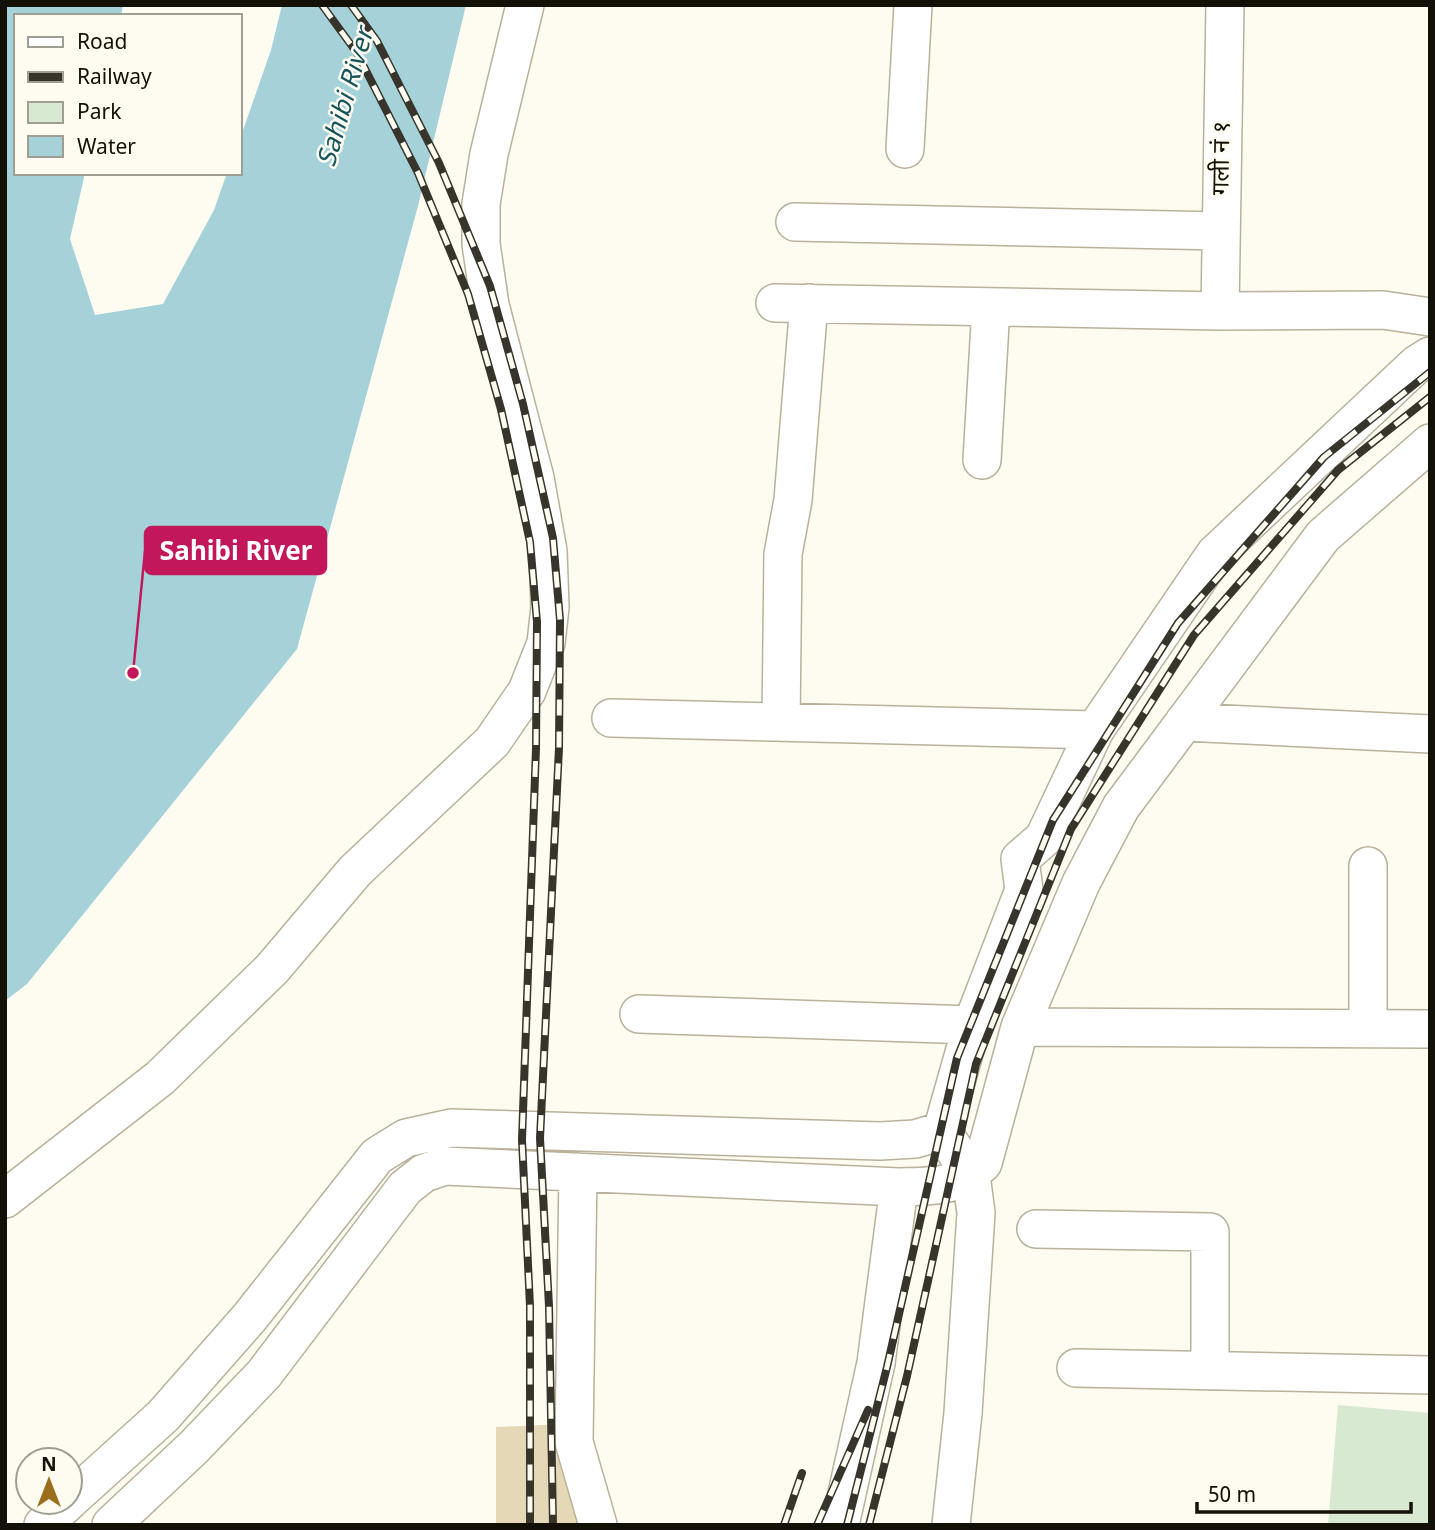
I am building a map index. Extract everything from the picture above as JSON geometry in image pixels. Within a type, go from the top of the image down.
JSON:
[{"type":"street","points":[[5,1199],[169,1069],[272,969],[355,871],[492,742],[527,691],[546,643],[550,607],[548,551],[535,478],[490,305],[481,244],[481,204],[489,154],[525,5]]},
{"type":"street","points":[[905,149],[913,5]]},
{"type":"street","name":"गली नं १","points":[[1220,311],[1225,5]]},
{"type":"street","points":[[795,222],[1221,231]]},
{"type":"street","points":[[781,722],[783,554],[793,500],[792,303],[1220,311],[1383,310],[1430,317]]},
{"type":"street","points":[[982,460],[991,307]]},
{"type":"street","points":[[951,1525],[963,1413],[976,1213],[971,1175],[942,1131],[972,1025],[1024,890],[1020,859],[1044,838],[1095,730],[1215,554],[1417,364],[1430,356]]},
{"type":"street","points":[[111,1525],[194,1447],[264,1374],[405,1188],[424,1173],[445,1166],[899,1187],[943,1186],[971,1175],[983,1163],[1020,1027],[1081,883],[1121,807],[1323,536],[1430,443]]},
{"type":"street","points":[[611,718],[1095,730]]},
{"type":"street","points":[[1184,722],[1430,734]]},
{"type":"street","points":[[1368,866],[1368,1028]]},
{"type":"street","points":[[639,1014],[972,1025]]},
{"type":"street","points":[[1020,1027],[1430,1029]]},
{"type":"street","points":[[84,1487],[163,1416],[250,1317],[377,1156],[406,1138],[452,1128],[880,1141],[915,1139],[942,1131]]},
{"type":"street","points":[[658,1177],[660,1133]]},
{"type":"street","points":[[578,1172],[574,1442],[598,1525]]},
{"type":"street","points":[[840,1525],[876,1363],[899,1187]]},
{"type":"street","points":[[1036,1229],[1210,1232],[1210,1371]]},
{"type":"street","points":[[1076,1368],[1430,1375]]},
{"type":"green space","points":[[1338,1405],[1430,1413],[1430,1525],[1328,1525]]},
{"type":"water","points":[[5,5],[123,5],[121,14],[14,14],[14,175],[85,175],[70,239],[95,315],[163,304],[214,210],[226,175],[242,175],[242,133],[271,50],[282,5],[466,5],[418,206],[297,649],[27,984],[5,1001]]},
{"type":"building","points":[[588,1423],[592,1525],[496,1525],[496,1427]]},
{"type":"railway","points":[[322,5],[357,53],[418,173],[468,294],[501,409],[530,542],[537,622],[536,748],[522,1140],[530,1306],[530,1525]]},
{"type":"railway","points":[[351,5],[377,41],[439,163],[490,286],[523,404],[553,538],[560,620],[559,748],[540,1138],[549,1306],[553,1525]]},
{"type":"railway","points":[[847,1525],[887,1367],[957,1058],[1053,820],[1178,623],[1324,457],[1430,372]]},
{"type":"railway","points":[[869,1525],[907,1376],[976,1064],[1071,829],[1194,635],[1338,470],[1430,397]]},
{"type":"railway","points":[[817,1525],[868,1410]]},
{"type":"railway","points":[[784,1525],[802,1473]]},
{"type":"place","name":"Sahibi River","points":[[133,673]]}]
